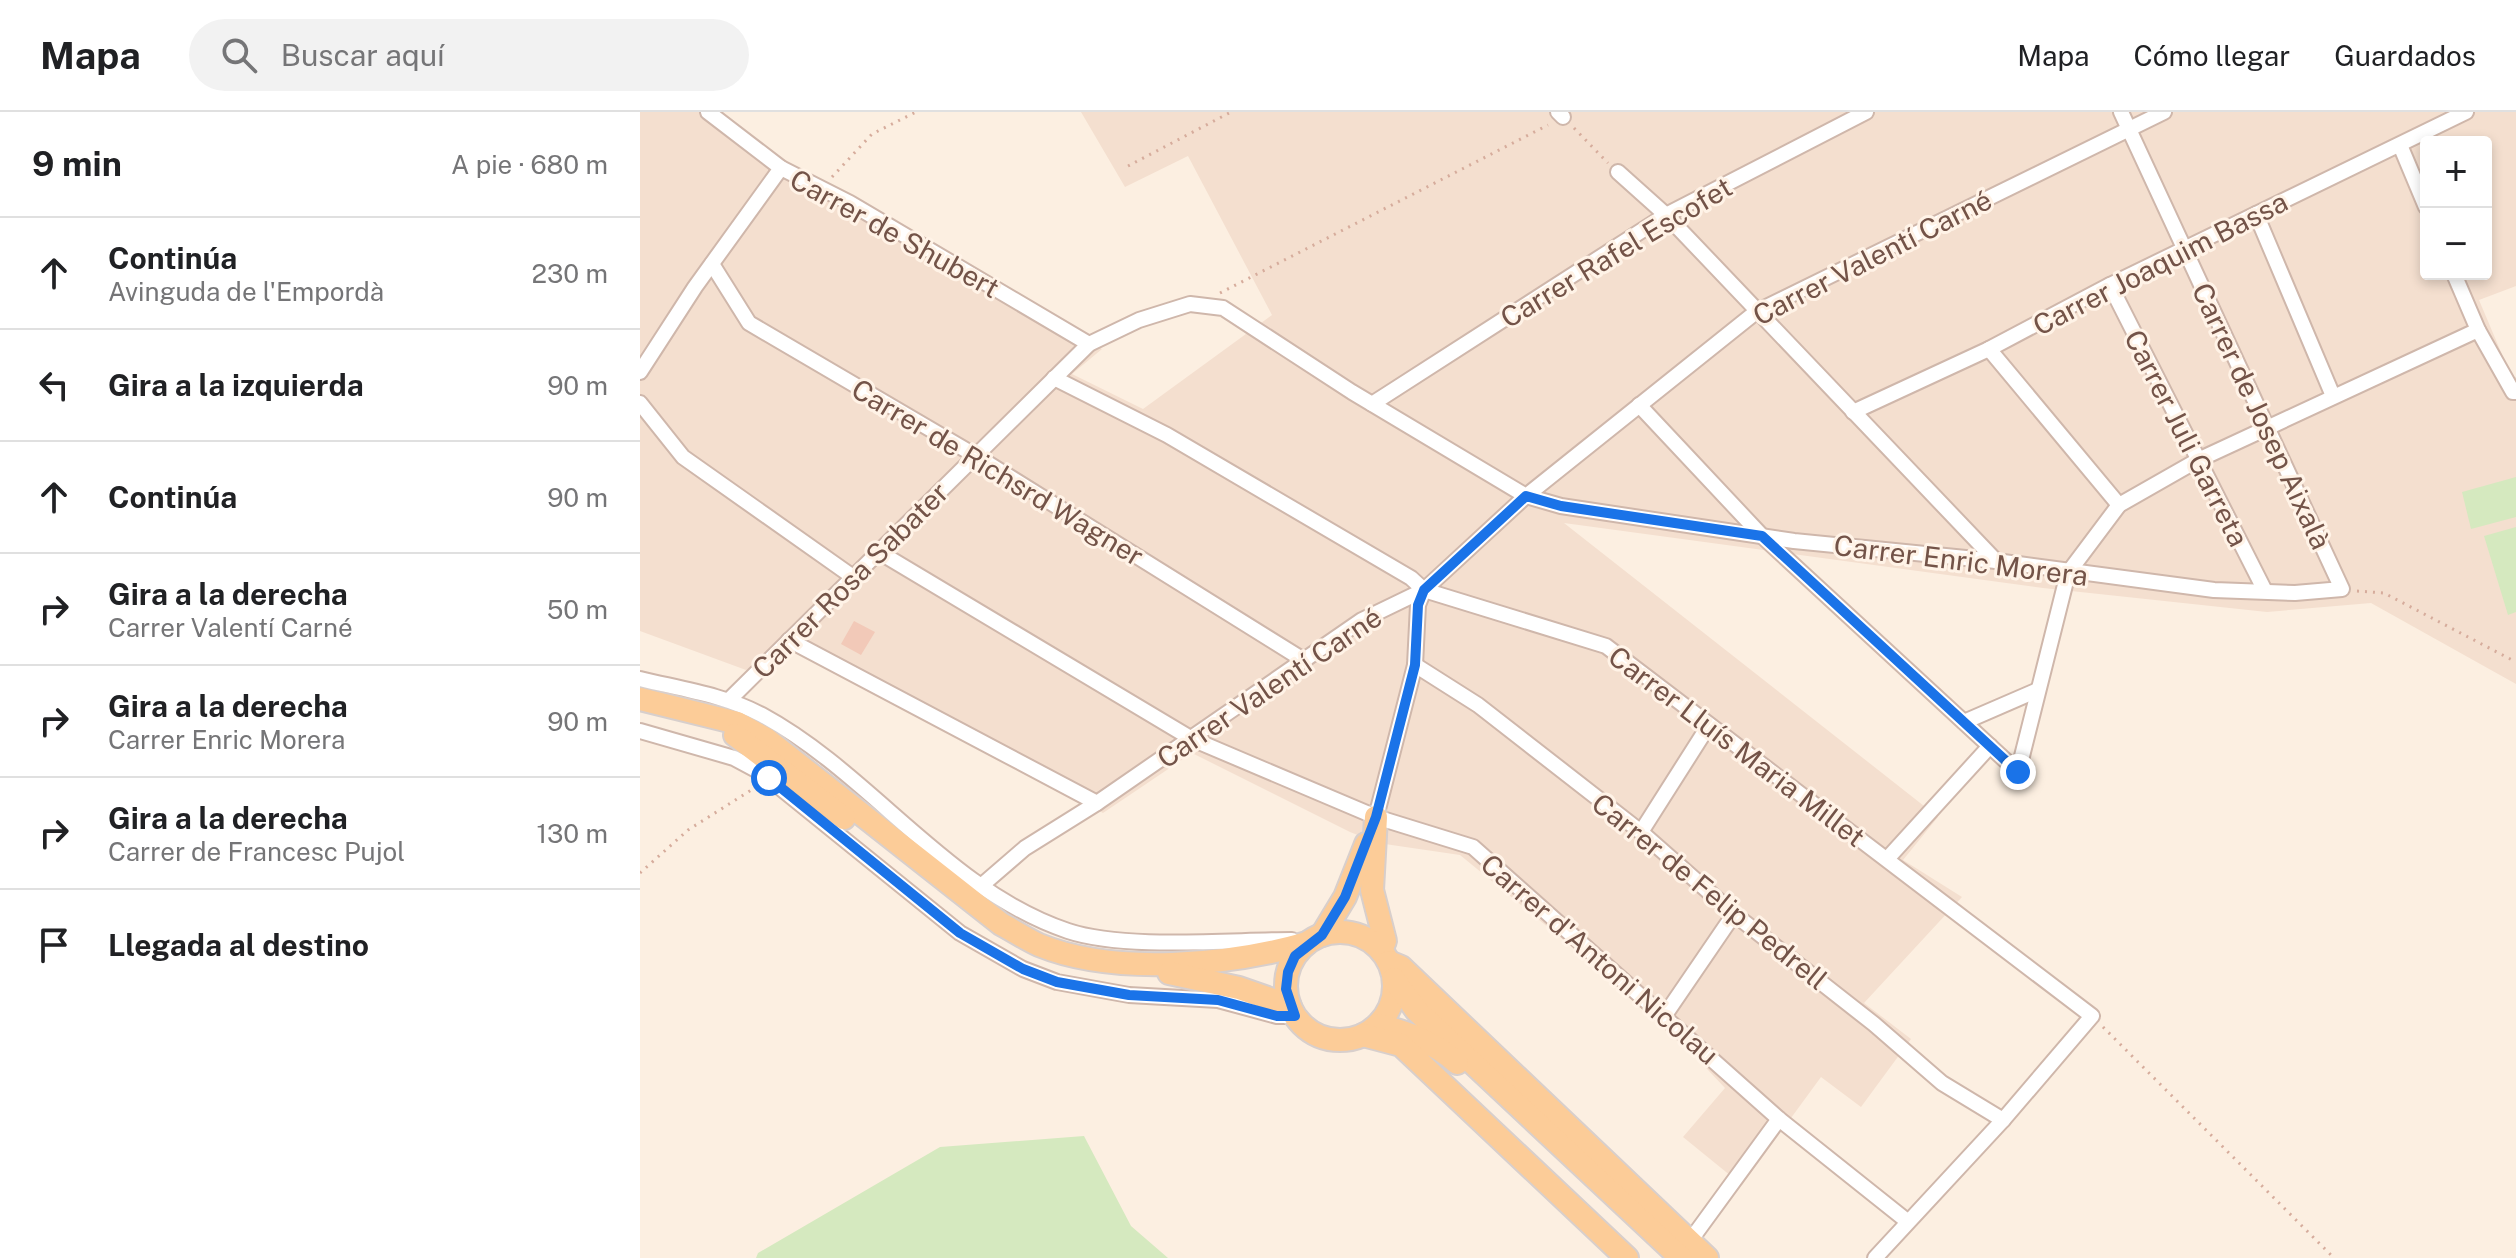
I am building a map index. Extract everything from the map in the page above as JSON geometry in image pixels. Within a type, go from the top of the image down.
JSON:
[{"type":"main road","points":[[640,699],[737,723],[766,739],[1001,924],[1040,945],[1077,956],[1144,963],[1260,957],[1343,932],[1364,937],[1388,963],[1401,967],[1685,1250],[1707,1258]]},
{"type":"main road","points":[[640,711],[733,734],[1001,936],[1057,962],[1196,976],[1293,1011]]},
{"type":"main road","points":[[1376,817],[1345,897],[1288,972],[1286,989],[1293,1011],[1305,1027],[1333,1039],[1370,1030],[1406,1032],[1444,1051],[1665,1258]]},
{"type":"main road","points":[[1370,1030],[1394,996],[1372,890],[1376,817]]},
{"type":"main road","points":[[1370,1030],[1401,1045],[1627,1258]]},
{"type":"street","name":"Carrer de Shubert","points":[[708,112],[781,168],[1089,344]]},
{"type":"street","name":"Carrer Rafel Escofet","points":[[1372,404],[1666,215],[1866,112]]},
{"type":"street","name":"Carrer de Josep Aixalà","points":[[2121,112],[2342,589]]},
{"type":"street","name":"Carrer Valentí Carné","points":[[981,886],[1025,848],[1192,739],[1362,620],[1424,590],[1526,496],[1756,312],[2164,112]]},
{"type":"street","name":"Carrer Joaquim Bassa","points":[[1853,412],[1989,349],[2184,248],[2466,112]]},
{"type":"street","points":[[2400,145],[2420,193]]},
{"type":"street","points":[[640,372],[781,168]]},
{"type":"street","points":[[1618,172],[1666,215],[1996,561]]},
{"type":"street","points":[[2256,214],[2333,396]]},
{"type":"street","name":"Carrer de Richsrd Wagner","points":[[712,264],[749,323],[976,456],[1305,661]]},
{"type":"street","points":[[2457,280],[2478,330],[2513,392],[2516,392]]},
{"type":"street","name":"Carrer Juli Garreta","points":[[2110,285],[2265,591]]},
{"type":"street","name":"Carrer Rosa Sabater","points":[[729,700],[1089,344],[1139,320],[1190,304],[1205,306]]},
{"type":"street","name":"Carrer Enric Morera","points":[[1205,306],[1223,308],[1372,404],[1526,496],[1561,506],[1762,536],[1996,561],[2068,573],[2214,590],[2342,589]]},
{"type":"street","points":[[1639,405],[1762,536],[2018,772],[2068,573],[2119,505],[2198,460],[2478,330]]},
{"type":"street","points":[[1989,349],[2119,505]]},
{"type":"street","name":"Carrer Lluís Maria Millet","points":[[1054,378],[1167,435],[1411,578],[1424,590],[1606,646],[2092,1016]]},
{"type":"street","points":[[640,403],[683,457],[853,577]]},
{"type":"street","name":"Carrer d'Antoni Nicolau","points":[[879,552],[1192,739],[1376,817],[1473,847],[1779,1119],[1907,1221]]},
{"type":"street","points":[[1376,817],[1415,665],[1418,605],[1424,590]]},
{"type":"street","points":[[789,640],[1097,803]]},
{"type":"street","name":"Carrer de Felip Pedrell","points":[[1415,665],[1478,705],[1641,832],[1734,914],[1874,1024],[1942,1083],[2003,1120]]},
{"type":"street","points":[[640,679],[729,700],[762,715],[802,741],[981,886],[1032,917],[1071,932],[1119,941],[1314,939]]},
{"type":"street","points":[[1964,722],[2038,690]]},
{"type":"street","points":[[1641,832],[1709,725]]},
{"type":"street","points":[[640,731],[734,758],[769,778],[960,933],[1023,969],[1057,982],[1129,995],[1218,1000],[1277,1016],[1293,1011]]},
{"type":"street","points":[[1887,859],[1990,746]]},
{"type":"street","points":[[1665,1015],[1734,914]]},
{"type":"street","points":[[1875,1258],[2003,1120],[2092,1016]]},
{"type":"street","points":[[1685,1250],[1779,1119]]},
{"type":"path","points":[[821,189],[872,134],[916,112]]},
{"type":"path","points":[[1128,166],[1231,112]]},
{"type":"path","points":[[1205,306],[1227,288],[1560,115],[1618,172]]},
{"type":"path","points":[[2342,589],[2384,593],[2516,662]]},
{"type":"path","points":[[640,873],[688,830],[769,778]]},
{"type":"path","points":[[2092,1016],[2334,1258]]},
{"type":"shaded area","points":[[640,112],[723,112],[784,163],[884,216],[1102,349],[1072,374],[1143,409],[1272,315],[1188,156],[1125,187],[1081,112],[2516,112],[2516,286],[2479,300],[2512,378],[2516,377],[2516,684],[2371,603],[2267,612],[2043,588],[1564,523],[1938,817],[1903,860],[1962,897],[1864,1003],[1911,1039],[1861,1107],[1821,1077],[1742,1185],[1683,1137],[1725,1088],[1660,1019],[1460,855],[1378,843],[1192,753],[1103,813],[794,651],[746,670],[640,631]]},
{"type":"green space","points":[[2516,477],[2516,517],[2471,529],[2462,492]]},
{"type":"green space","points":[[2516,527],[2516,612],[2508,615],[2484,536]]},
{"type":"green space","points":[[1084,1136],[1131,1226],[1168,1258],[756,1258],[758,1253],[940,1147]]},
{"type":"building","points":[[854,621],[875,632],[861,655],[841,644]]},
{"type":"route","points":[[769,778],[960,933],[1023,969],[1057,982],[1129,995],[1218,1000],[1277,1016],[1295,1016],[1286,989],[1288,972],[1295,956],[1310,941],[1322,935],[1345,897],[1376,817],[1415,665],[1418,605],[1424,590],[1526,496],[1561,506],[1762,536],[2018,772]]}]
